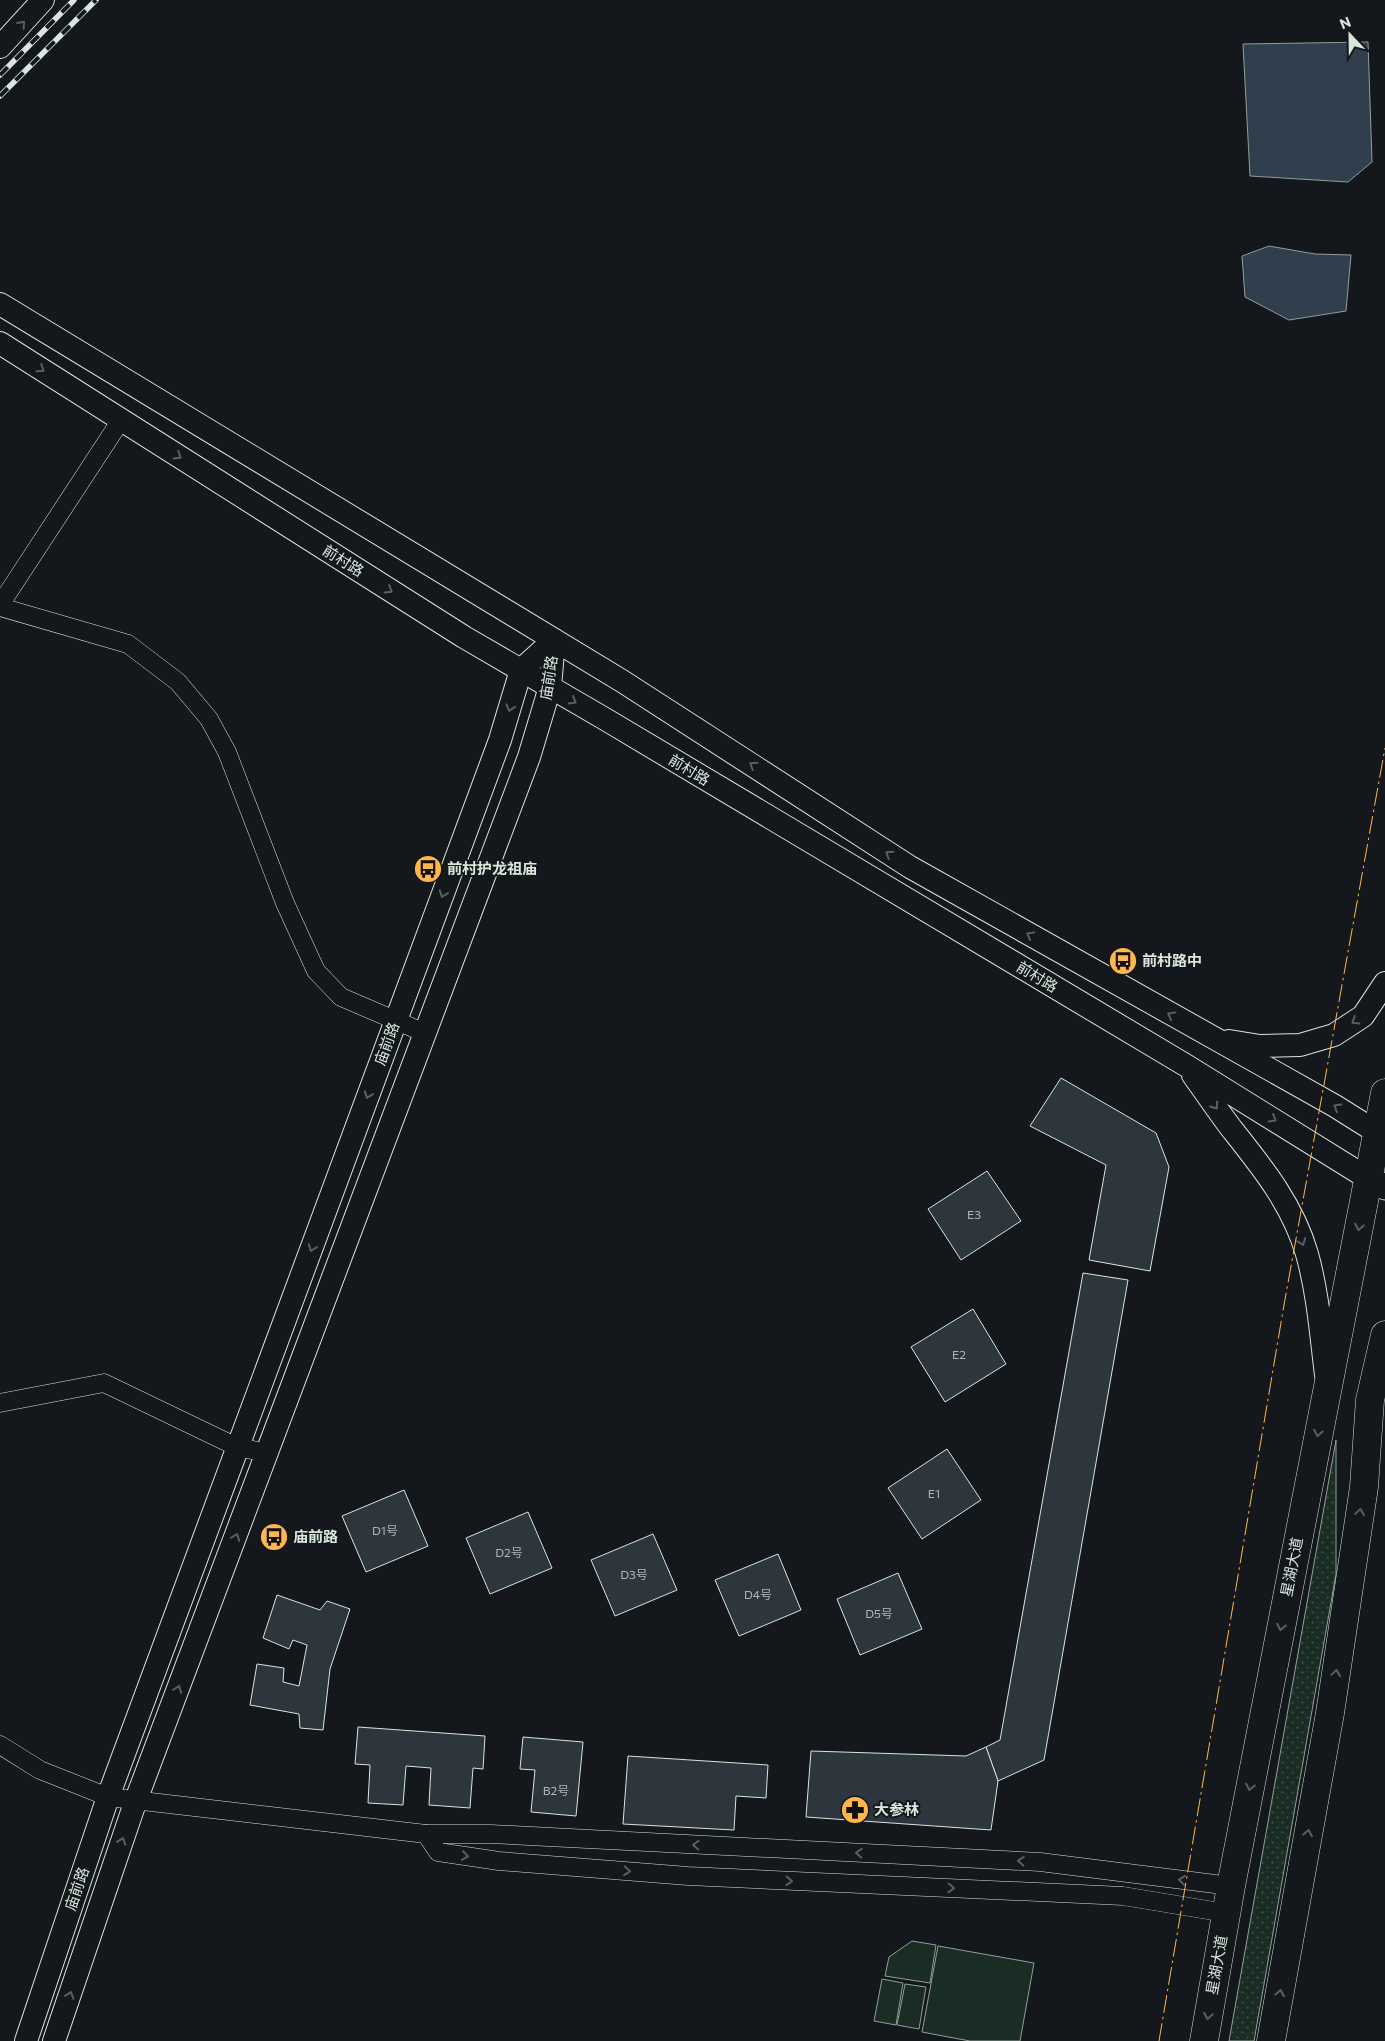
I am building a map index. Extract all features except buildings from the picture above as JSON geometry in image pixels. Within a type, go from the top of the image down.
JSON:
[{"type":"main road","name":"星湖大道","points":[[1204,2041],[1228,1900],[1327,1385],[1377,1183],[1385,1093]]},
{"type":"main road","points":[[1271,2041],[1330,1713],[1385,1335]]},
{"type":"street","points":[[0,47],[43,0]]},
{"type":"street","points":[[0,304],[622,681],[910,867],[1382,1134]]},
{"type":"street","name":"前村路","points":[[0,343],[455,632],[1187,1066],[1377,1183]]},
{"type":"street","points":[[121,420],[0,606],[128,644],[178,682],[210,719],[227,752],[285,903],[316,970],[341,997],[425,1033]]},
{"type":"street","name":"庙前路","points":[[26,2041],[108,1797],[500,740],[521,670],[554,640]]},
{"type":"street","name":"庙前路","points":[[54,2041],[136,1800],[529,758],[550,688],[554,640]]},
{"type":"street","points":[[1214,1039],[1260,1046],[1284,1046],[1300,1045],[1334,1035],[1362,1016],[1385,983]]},
{"type":"street","points":[[1187,1066],[1258,1161],[1284,1199],[1294,1219],[1307,1254],[1314,1287],[1327,1385]]},
{"type":"street","points":[[0,1403],[104,1383],[237,1447],[267,1453]]},
{"type":"street","points":[[0,1745],[40,1770],[108,1797],[426,1834],[491,1834],[1040,1862],[1228,1900]]},
{"type":"street","points":[[426,1834],[438,1852],[499,1861],[688,1876],[1228,1900]]},
{"type":"green space","points":[[1336,1440],[1336,1574],[1254,2041],[1229,2041]]},
{"type":"green space","points":[[912,1941],[936,1945],[930,1983],[885,1976],[889,1957]]},
{"type":"green space","points":[[938,1946],[1034,1963],[1020,2041],[970,2041],[922,2032]]},
{"type":"green space","points":[[882,1979],[903,1983],[896,2025],[874,2021]]},
{"type":"green space","points":[[905,1984],[926,1987],[919,2029],[897,2025]]},
{"type":"water","points":[[1368,42],[1372,162],[1348,182],[1250,176],[1243,44]]},
{"type":"water","points":[[1269,246],[1315,254],[1351,255],[1346,311],[1289,320],[1245,297],[1242,256]]},
{"type":"railway","points":[[0,75],[74,0]]},
{"type":"railway","points":[[0,96],[96,0]]},
{"type":"power","points":[[1159,2041],[1284,1305],[1385,748]]},
{"type":"place","name":"前村护龙祖庙","points":[[428,869]]},
{"type":"place","name":"前村路中","points":[[1123,961]]},
{"type":"place","name":"庙前路","points":[[274,1537]]},
{"type":"place","name":"大参林","points":[[855,1810]]}]
